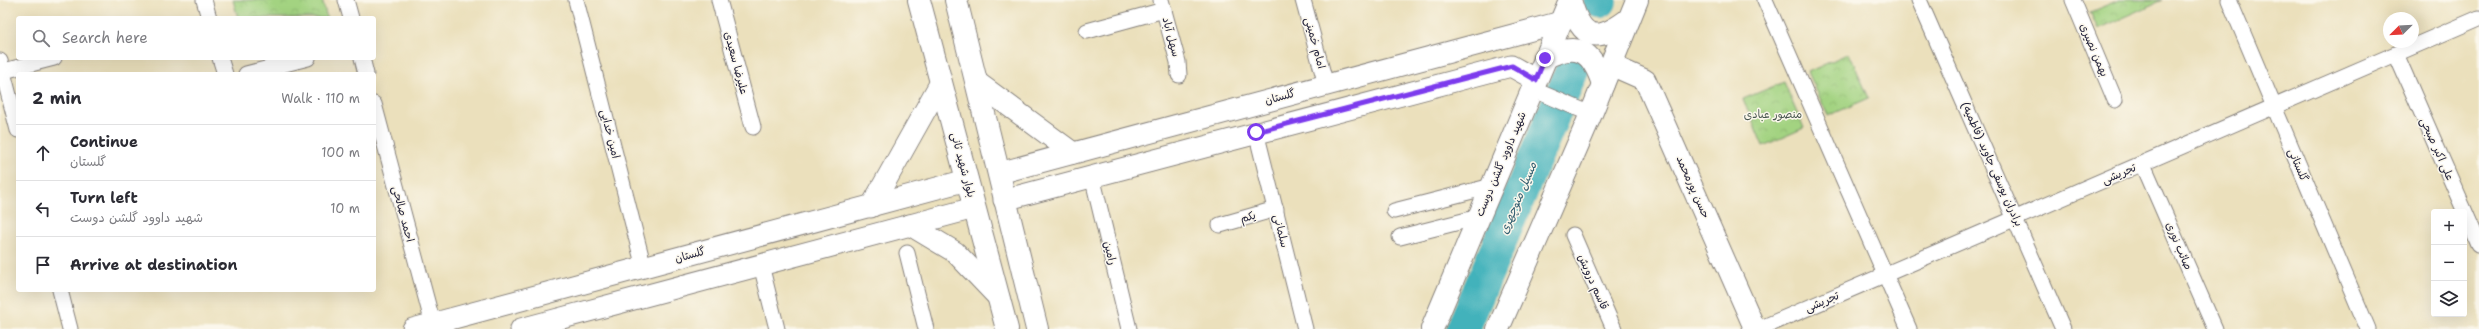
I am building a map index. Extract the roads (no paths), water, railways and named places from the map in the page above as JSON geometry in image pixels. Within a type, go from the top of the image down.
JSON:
[{"type":"main road","name":"بلوار شهید ثانی","points":[[919,0],[1007,329]]},
{"type":"main road","points":[[956,0],[978,83],[1004,200],[1037,323]]},
{"type":"main road","points":[[1570,0],[1577,22],[1583,30],[1592,35],[1609,32],[1633,9]]},
{"type":"main road","name":"شهید داوود گلشن دوست","points":[[1432,329],[1570,0]]},
{"type":"main road","points":[[1498,329],[1591,114],[1633,9]]},
{"type":"main road","name":"گلستان","points":[[998,173],[1561,22]]},
{"type":"main road","points":[[1512,66],[1516,34]]},
{"type":"main road","points":[[1545,58],[1568,49],[1585,53],[1596,66],[1607,74]]},
{"type":"main road","points":[[1512,66],[1534,84]]},
{"type":"main road","points":[[521,329],[550,325],[761,265],[1256,132],[1512,66]]},
{"type":"main road","name":"حسن پورمحمد","points":[[1607,74],[1645,80],[1755,329]]},
{"type":"main road","points":[[871,207],[941,82]]},
{"type":"main road","points":[[978,83],[1073,153]]},
{"type":"main road","points":[[967,180],[998,173]]},
{"type":"main road","name":"گلستان","points":[[423,326],[644,268],[967,180]]},
{"type":"main road","points":[[1507,329],[1555,196]]},
{"type":"main road","points":[[910,225],[955,252],[999,298]]},
{"type":"street","points":[[204,0],[208,16]]},
{"type":"street","points":[[346,0],[350,16]]},
{"type":"street","name":"امین خدایی","points":[[576,0],[644,268]]},
{"type":"street","name":"علیرضا سعیدی","points":[[719,0],[753,127]]},
{"type":"street","name":"امام خمینی","points":[[1303,0],[1326,85]]},
{"type":"street","points":[[1765,0],[1909,329]]},
{"type":"street","name":"برادران یوسفی جاوید (فاطمیه)","points":[[1919,0],[2016,218],[2063,329]]},
{"type":"street","name":"بهمن نصیری","points":[[2073,0],[2115,100]]},
{"type":"street","name":"گلستانی","points":[[2229,0],[2368,329]]},
{"type":"street","points":[[1087,30],[1163,5]]},
{"type":"street","name":"سهل آباد","points":[[1163,5],[1179,75]]},
{"type":"street","name":"تجریشی","points":[[1759,329],[2479,18]]},
{"type":"street","name":"علی اکبر صبحی","points":[[2396,54],[2479,244]]},
{"type":"street","points":[[16,123],[1,68],[43,60]]},
{"type":"street","points":[[221,60],[224,72]]},
{"type":"street","points":[[254,72],[300,60]]},
{"type":"street","points":[[362,60],[366,72]]},
{"type":"street","points":[[1534,84],[1591,114]]},
{"type":"street","name":"احمد صالحی","points":[[376,113],[423,326]]},
{"type":"street","name":"سلمانی","points":[[1256,132],[1305,329]]},
{"type":"street","name":"صائب نوری","points":[[2143,164],[2215,329]]},
{"type":"street","name":"رامین","points":[[1092,176],[1129,329]]},
{"type":"street","points":[[1394,211],[1492,186]]},
{"type":"street","name":"یکم","points":[[1220,225],[1276,209]]},
{"type":"street","points":[[1400,237],[1479,217]]},
{"type":"street","name":"قاسم درویش","points":[[1573,235],[1614,329]]},
{"type":"street","points":[[907,253],[926,329]]},
{"type":"street","points":[[761,265],[777,329]]},
{"type":"street","points":[[61,292],[70,329]]},
{"type":"waterway","name":"مسیل منوچهری","points":[[1463,329],[1573,68]]},
{"type":"park label","name":"منصور عبادی","points":[[1773,114]]}]
